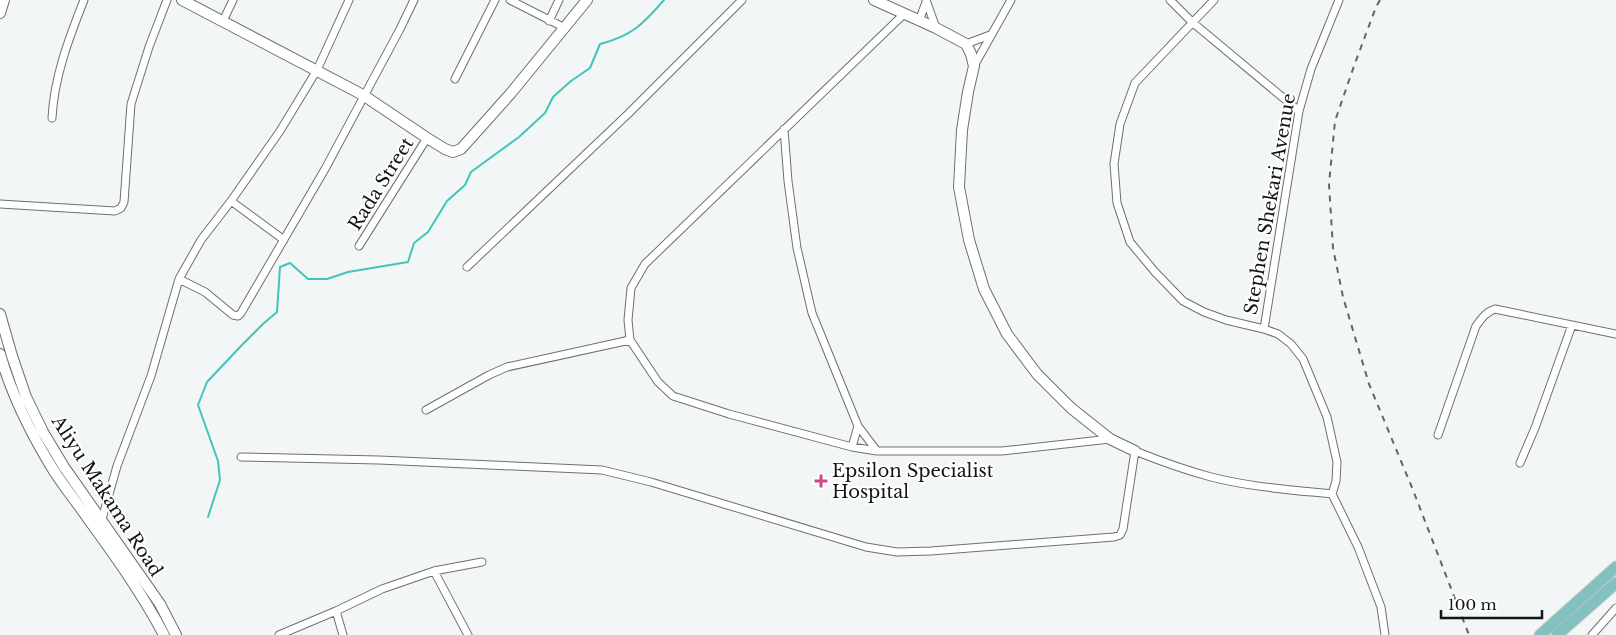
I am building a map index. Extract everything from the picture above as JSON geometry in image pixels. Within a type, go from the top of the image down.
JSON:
[{"type":"main road","points":[[1540,635],[1616,567]]},
{"type":"main road","points":[[1557,635],[1616,583]]},
{"type":"street","points":[[0,13],[4,0]]},
{"type":"street","points":[[52,118],[53,100],[68,41],[84,0]]},
{"type":"street","points":[[0,204],[115,211],[121,208],[124,202],[131,104],[149,47],[167,0]]},
{"type":"street","points":[[182,0],[363,95],[427,138],[453,152],[461,149],[511,93],[587,0]]},
{"type":"street","points":[[222,21],[233,0]]},
{"type":"street","points":[[102,519],[117,466],[151,376],[179,279],[201,240],[280,131],[317,70],[349,0]]},
{"type":"street","points":[[179,279],[204,292],[233,315],[238,316],[325,169],[363,95],[400,30],[414,0]]},
{"type":"street","points":[[456,79],[495,0]]},
{"type":"street","points":[[510,0],[565,28]]},
{"type":"street","points":[[549,21],[559,0]]},
{"type":"street","points":[[467,267],[628,114],[742,0]]},
{"type":"street","points":[[874,0],[966,44],[974,66]]},
{"type":"street","points":[[1011,0],[974,66],[962,130],[959,187],[969,240],[984,289],[1007,334],[1037,374],[1071,408],[1110,439],[1166,463],[1212,477],[1256,486],[1332,494]]},
{"type":"street","points":[[1170,0],[1192,22],[1299,111]]},
{"type":"street","points":[[1214,0],[1135,83],[1120,124],[1114,164],[1117,203],[1130,242],[1183,301],[1218,318],[1278,334],[1291,344],[1303,359],[1327,417],[1337,462],[1336,481],[1332,494],[1358,547],[1381,607],[1385,635]]},
{"type":"street","name":"Stephen Shekari Avenue","points":[[1264,329],[1299,111],[1311,69],[1339,0]]},
{"type":"street","points":[[919,21],[926,1]]},
{"type":"street","points":[[926,1],[936,28]]},
{"type":"street","points":[[904,14],[645,264],[631,288],[628,320],[630,340],[658,382],[673,396],[729,414],[852,447],[877,451],[1002,451],[1110,439]]},
{"type":"street","points":[[966,44],[990,35]]},
{"type":"street","points":[[784,129],[788,181],[797,248],[812,313],[858,426],[877,451]]},
{"type":"street","name":"Rada Street","points":[[359,246],[427,138]]},
{"type":"street","points":[[230,201],[284,240]]},
{"type":"street","points":[[1438,435],[1476,326],[1484,315],[1495,308],[1616,334]]},
{"type":"street","name":"Aliyu Makama Road","points":[[0,314],[26,398],[43,432],[64,467],[102,519],[114,546],[164,635]]},
{"type":"street","points":[[1520,463],[1535,428],[1572,325]]},
{"type":"street","points":[[426,410],[507,367],[630,340]]},
{"type":"street","name":"Aliyu Makama Road","points":[[0,354],[16,402],[34,438],[55,473],[114,546]]},
{"type":"street","points":[[852,447],[858,426]]},
{"type":"street","points":[[241,457],[379,460],[602,470],[651,482],[866,547],[898,552],[1114,537],[1120,534],[1123,529],[1135,451]]},
{"type":"street","name":"Aliyu Makama Road","points":[[120,556],[160,604],[176,635]]},
{"type":"street","points":[[279,635],[336,612],[382,589],[434,571],[482,562]]},
{"type":"street","points":[[434,571],[468,635]]},
{"type":"street","points":[[1594,634],[1616,608]]},
{"type":"street","points":[[336,612],[343,635]]},
{"type":"waterway","points":[[208,517],[220,480],[218,461],[198,405],[207,382],[277,312],[280,267],[290,263],[308,279],[327,279],[348,272],[408,262],[414,243],[428,232],[447,201],[465,185],[471,172],[519,137],[545,113],[553,97],[590,68],[600,44],[629,33],[650,16],[664,0]]},
{"type":"railway","points":[[1380,0],[1335,121],[1329,184],[1333,248],[1343,297],[1369,384],[1413,490],[1469,635]]},
{"type":"place","name":"Epsilon Specialist Hospital","points":[[821,481]]}]
